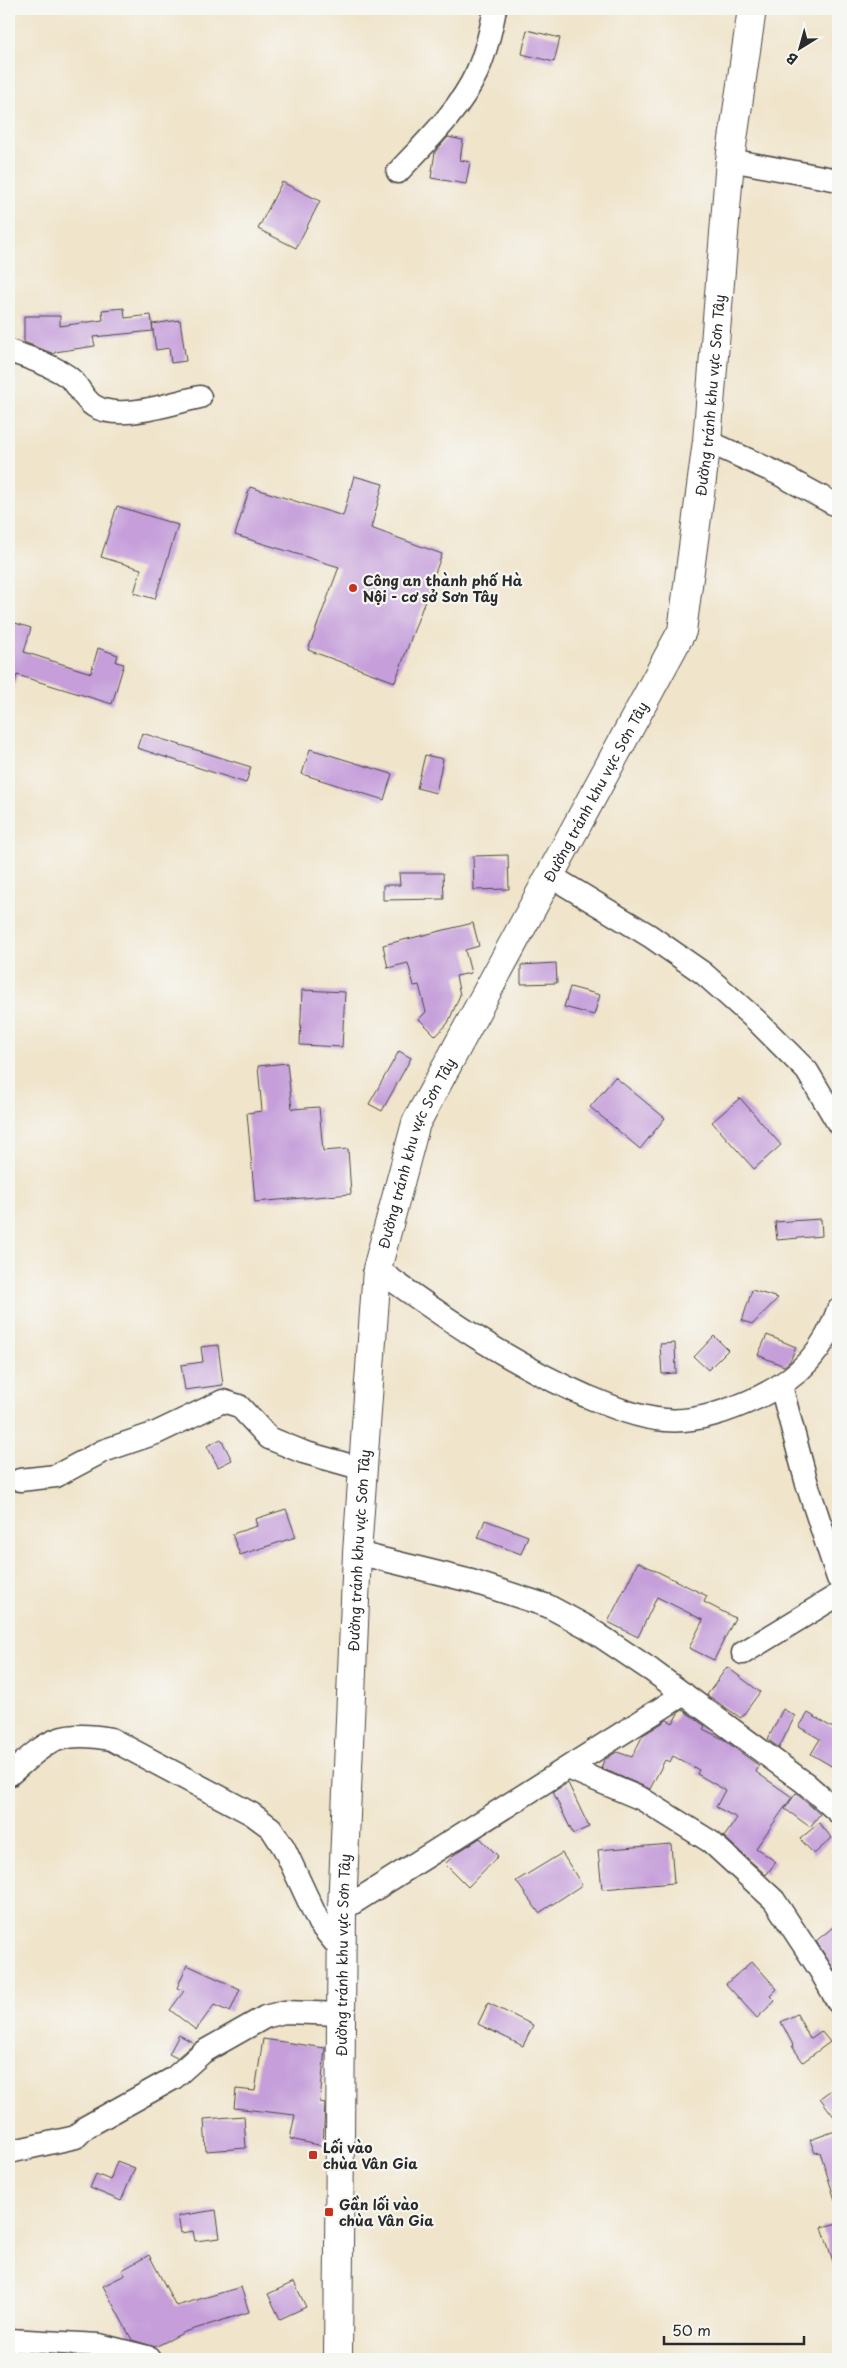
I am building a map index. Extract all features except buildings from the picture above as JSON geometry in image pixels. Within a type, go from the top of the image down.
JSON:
[{"type":"highway","name":"Đường tránh khu vực Sơn Tây","points":[[338,2359],[342,1910],[357,1552],[377,1269],[416,1123],[682,630],[707,440],[730,160],[752,9]]},
{"type":"street","points":[[398,172],[439,128],[469,88],[478,70],[495,9]]},
{"type":"street","points":[[730,160],[838,180]]},
{"type":"street","points":[[9,351],[62,372],[72,379],[88,402],[107,411],[119,413],[200,397]]},
{"type":"street","points":[[707,440],[779,474],[838,506]]},
{"type":"street","points":[[549,875],[650,936],[704,973],[807,1071],[838,1123]]},
{"type":"street","points":[[377,1269],[440,1315],[544,1378],[628,1412],[665,1420],[709,1416],[749,1402],[781,1386],[811,1360],[834,1324],[838,1310]]},
{"type":"street","points":[[781,1386],[808,1484],[838,1578]]},
{"type":"street","points":[[20,1480],[34,1480],[56,1476],[103,1451],[156,1433],[223,1401],[239,1406],[269,1438],[304,1452],[363,1469]]},
{"type":"street","points":[[357,1552],[470,1582],[548,1606],[587,1628],[684,1694],[805,1783],[838,1812]]},
{"type":"street","points":[[743,1653],[838,1595]]},
{"type":"street","points":[[342,1910],[684,1694]]},
{"type":"street","points":[[9,1774],[44,1745],[59,1737],[94,1736],[111,1739],[252,1814],[271,1828],[284,1848],[319,1923],[342,1951]]},
{"type":"street","points":[[568,1768],[642,1800],[712,1842],[774,1900],[820,1970],[838,2002]]},
{"type":"street","points":[[9,2152],[76,2137],[86,2127],[174,2078],[203,2052],[265,2018],[284,2012],[341,2014]]},
{"type":"street","points":[[9,2340],[98,2346],[147,2356],[149,2359]]},
{"type":"place","name":"Công an thành phố Hà Nội - cơ sở Sơn Tây","points":[[353,588]]},
{"type":"place","name":"Lối vào chùa Vân Gia","points":[[313,2155]]},
{"type":"place","name":"Gần lối vào chùa Vân Gia","points":[[329,2212]]}]
